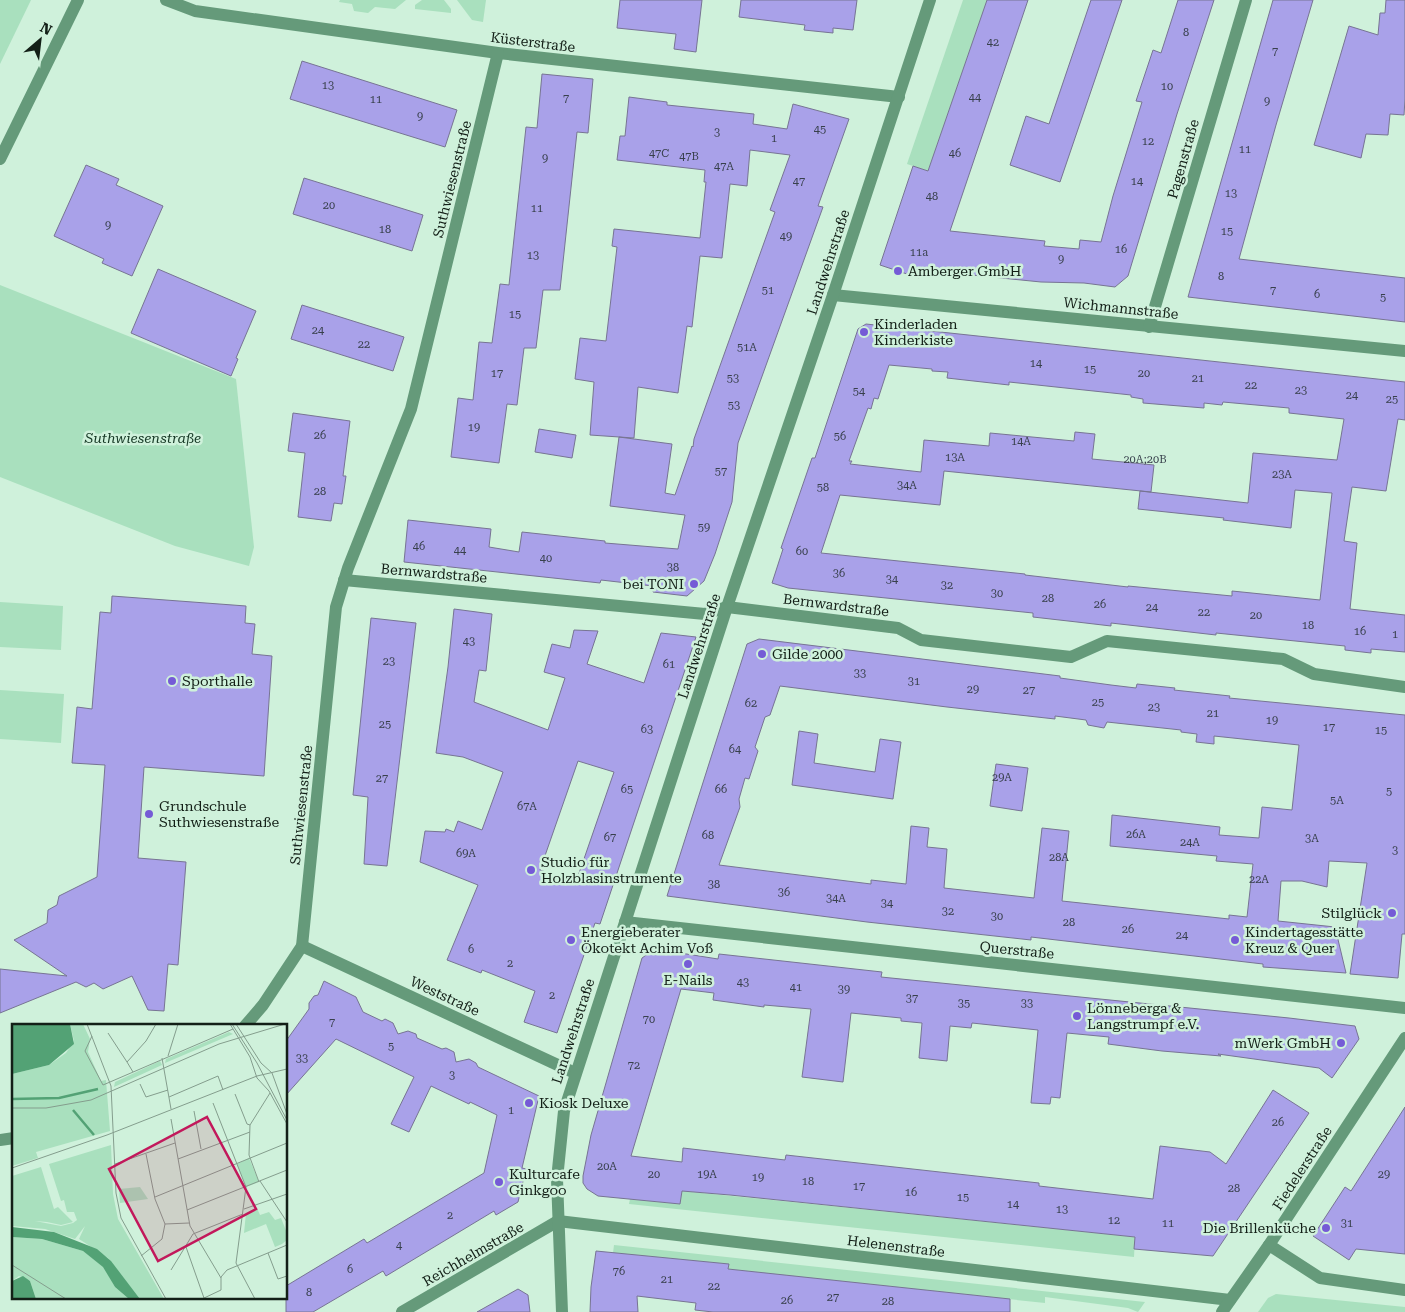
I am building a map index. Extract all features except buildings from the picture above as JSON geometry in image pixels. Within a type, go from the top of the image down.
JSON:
[{"type":"street","points":[[0,159],[78,0]]},
{"type":"street","name":"Küsterstraße","points":[[166,0],[195,11],[498,54],[899,97]]},
{"type":"street","name":"Landwehrstraße","points":[[562,1312],[557,1179],[564,1111],[727,607],[833,295],[930,0]]},
{"type":"street","name":"Pagenstraße","points":[[1149,327],[1246,0]]},
{"type":"street","name":"Suthwiesenstraße","points":[[247,1024],[263,1004],[302,946],[336,607],[344,580],[412,409],[498,54]]},
{"type":"street","name":"Wichmannstraße","points":[[833,295],[1405,352]]},
{"type":"street","name":"Bernwardstraße","points":[[344,580],[705,614],[727,607],[898,628],[921,640],[1071,657],[1107,640],[1283,660],[1314,674],[1405,687]]},
{"type":"street","name":"Querstraße","points":[[625,922],[1405,1008]]},
{"type":"street","name":"Weststraße","points":[[302,946],[575,1073]]},
{"type":"street","name":"Fiedelerstraße","points":[[1222,1312],[1269,1245],[1405,1038]]},
{"type":"street","name":"Helenenstraße","points":[[558,1221],[1230,1300]]},
{"type":"street","name":"Reichhelmstraße","points":[[402,1312],[558,1221]]},
{"type":"street","points":[[1269,1245],[1320,1278],[1405,1290]]},
{"type":"green space","points":[[0,0],[31,0],[0,64]]},
{"type":"green space","points":[[340,0],[406,0],[395,9],[375,7],[368,13],[354,11],[352,4],[339,2]]},
{"type":"green space","points":[[422,0],[444,0],[451,9],[451,13],[415,9],[415,5]]},
{"type":"green space","points":[[457,0],[486,0],[483,22],[472,20]]},
{"type":"green space","points":[[963,0],[987,0],[928,171],[907,164]]},
{"type":"green space","name":"Suthwiesenstraße","points":[[0,285],[236,379],[254,547],[249,566],[175,546],[0,477]]},
{"type":"green space","points":[[0,602],[63,606],[61,650],[0,647]]},
{"type":"green space","points":[[0,690],[64,694],[61,743],[0,739]]},
{"type":"green space","points":[[682,1191],[1135,1237],[1134,1257],[629,1204],[630,1199],[680,1204]]},
{"type":"green space","points":[[614,1245],[1145,1302],[1138,1312],[1128,1308],[1045,1297],[1045,1303],[728,1269],[728,1264],[613,1253]]},
{"type":"green space","points":[[1276,1294],[1405,1307],[1405,1312],[1258,1312],[1268,1298]]},
{"type":"place","name":"Amberger GmbH","points":[[898,271]]},
{"type":"place","name":"Kinderladen Kinderkiste","points":[[864,332]]},
{"type":"place","name":"bei TONI","points":[[694,584]]},
{"type":"place","name":"Gilde 2000","points":[[762,654]]},
{"type":"place","name":"Sporthalle","points":[[172,681]]},
{"type":"place","name":"Grundschule Suthwiesenstraße","points":[[149,814]]},
{"type":"place","name":"Studio für Holzblasinstrumente","points":[[531,870]]},
{"type":"place","name":"Stilglück","points":[[1392,913]]},
{"type":"place","name":"Energieberater Ökotekt Achim Voß","points":[[571,940]]},
{"type":"place","name":"Kindertagesstätte Kreuz & Quer","points":[[1235,940]]},
{"type":"place","name":"E-Nails","points":[[688,964]]},
{"type":"place","name":"Lönneberga & Langstrumpf e.V.","points":[[1077,1016]]},
{"type":"place","name":"mWerk GmbH","points":[[1341,1043]]},
{"type":"place","name":"Kiosk Deluxe","points":[[529,1103]]},
{"type":"place","name":"Kulturcafe Ginkgoo","points":[[499,1182]]},
{"type":"place","name":"Die Brillenküche","points":[[1326,1228]]}]
